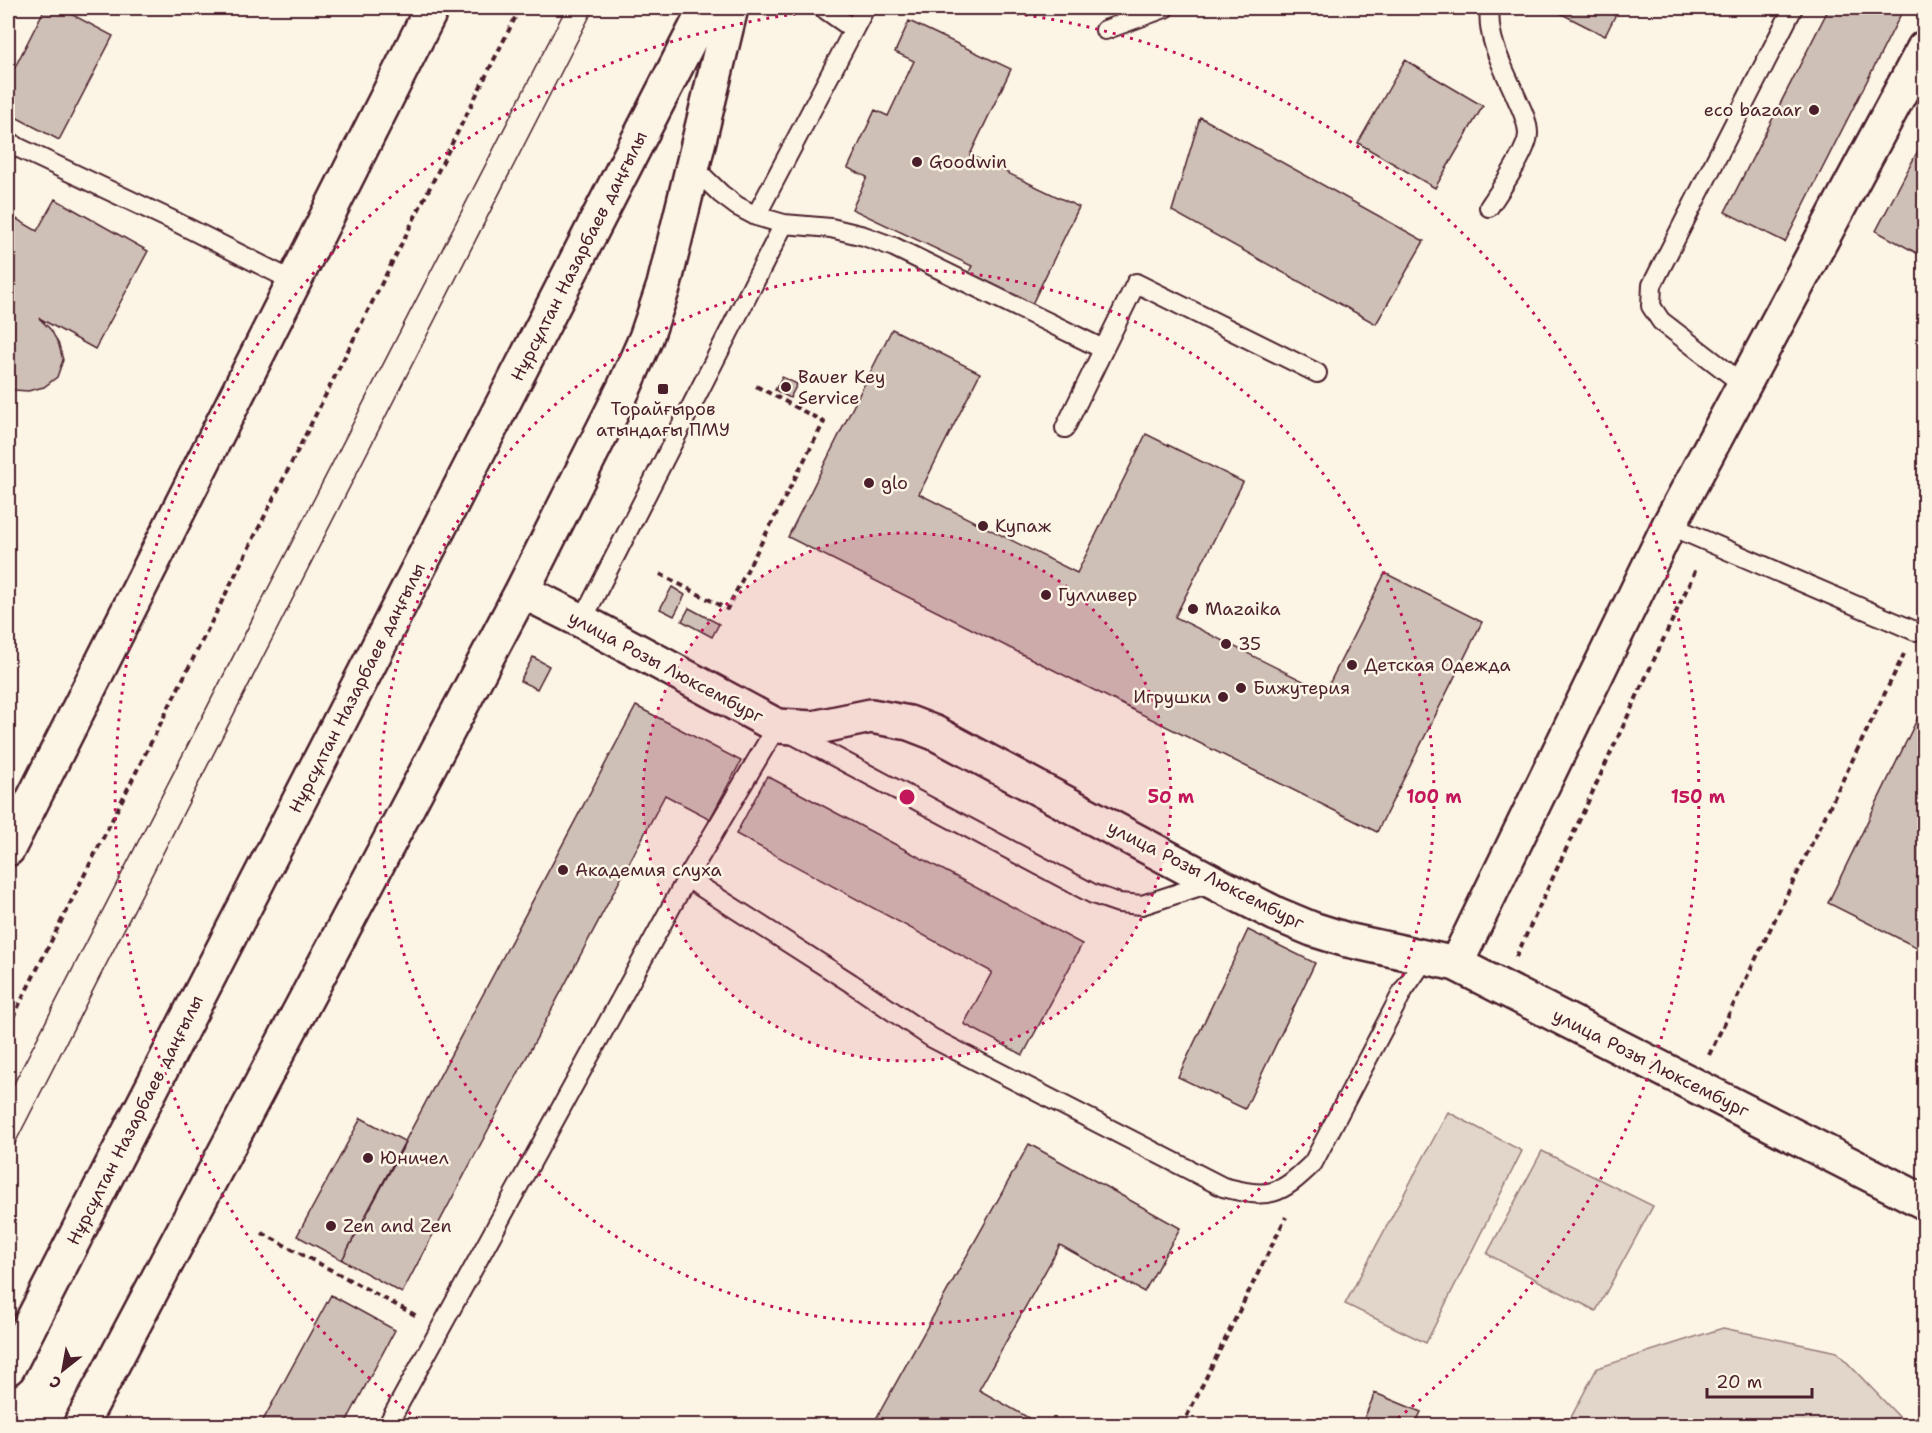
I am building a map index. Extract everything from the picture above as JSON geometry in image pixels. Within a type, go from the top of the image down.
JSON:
[{"type":"street","points":[[8,849],[430,8]]},
{"type":"street","name":"Нұрсұлтан Назарбаев даңғылы","points":[[8,1368],[706,8]]},
{"type":"street","points":[[80,1425],[522,591],[646,338],[664,285],[731,8]]},
{"type":"street","points":[[1456,964],[1669,525],[1924,48]]},
{"type":"street","name":"улица Розы Люксембург","points":[[522,591],[777,726],[813,728],[870,716],[909,723],[946,739],[1276,914],[1347,940],[1456,964],[1924,1202]]},
{"type":"lane","points":[[824,8],[854,29]]},
{"type":"lane","points":[[756,216],[865,8]]},
{"type":"lane","points":[[1105,30],[1164,8]]},
{"type":"lane","points":[[1489,207],[1512,172],[1528,136],[1525,118],[1495,47],[1488,18],[1490,8]]},
{"type":"lane","points":[[1744,385],[1661,321],[1651,306],[1652,285],[1793,8]]},
{"type":"lane","points":[[8,140],[17,147],[176,222],[293,281]]},
{"type":"lane","points":[[692,166],[721,195],[756,216],[784,224],[831,228],[864,236],[894,247],[1103,349]]},
{"type":"lane","points":[[582,621],[784,224]]},
{"type":"lane","points":[[1065,428],[1136,283],[1317,373]]},
{"type":"lane","points":[[1669,525],[1915,631]]},
{"type":"lane","points":[[387,1425],[687,878],[777,726],[1093,894],[1119,903],[1142,905],[1213,882]]},
{"type":"lane","points":[[687,878],[932,1038],[1223,1187],[1248,1193],[1274,1193],[1296,1180],[1313,1163],[1403,991],[1421,965],[1456,964]]},
{"type":"path","points":[[8,1027],[520,8]]},
{"type":"path","points":[[660,574],[727,609],[824,422],[754,385]]},
{"type":"path","points":[[1502,988],[1708,542]]},
{"type":"path","points":[[1695,1085],[1915,631]]},
{"type":"path","points":[[1182,1425],[1287,1215]]},
{"type":"path","points":[[262,1233],[440,1329]]},
{"type":"shaded area","points":[[1448,1112],[1522,1151],[1426,1343],[1345,1304]]},
{"type":"shaded area","points":[[1542,1151],[1653,1206],[1596,1311],[1487,1254]]},
{"type":"shaded area","points":[[1723,1328],[1837,1352],[1907,1425],[1567,1425],[1597,1368]]},
{"type":"building","points":[[45,8],[69,8],[67,12],[113,36],[59,140],[8,113],[8,81]]},
{"type":"building","points":[[1550,8],[1619,8],[1605,36]]},
{"type":"building","name":"eco bazaar","points":[[1829,8],[1904,8],[1785,242],[1725,212]]},
{"type":"building","name":"Goodwin","points":[[909,21],[1011,69],[970,155],[1079,207],[1031,306],[967,276],[972,266],[852,209],[867,177],[848,168],[875,110],[888,116],[914,61],[895,52]]},
{"type":"building","points":[[1405,60],[1483,106],[1435,188],[1358,143]]},
{"type":"building","points":[[1200,117],[1424,241],[1376,324],[1172,211]]},
{"type":"building","points":[[1924,139],[1924,257],[1876,231]]},
{"type":"building","points":[[55,199],[148,251],[95,349],[39,318],[51,330],[59,345],[63,360],[57,377],[44,387],[28,391],[14,390],[8,387],[8,214],[37,231]]},
{"type":"building","name":"Гулливер","points":[[892,329],[980,373],[919,494],[1077,573],[1146,434],[1243,482],[1175,617],[1325,692],[1385,573],[1482,622],[1377,832],[788,537]]},
{"type":"building","points":[[782,377],[797,384],[790,398],[775,390]]},
{"type":"building","points":[[672,587],[685,595],[674,616],[660,609]]},
{"type":"building","points":[[689,608],[719,624],[712,637],[682,621]]},
{"type":"building","points":[[533,657],[549,666],[537,689],[520,681]]},
{"type":"building","points":[[1924,705],[1924,951],[1828,903]]},
{"type":"building","points":[[636,706],[741,761],[710,819],[665,795],[402,1293],[342,1260]]},
{"type":"building","points":[[767,776],[1082,944],[1023,1055],[964,1024],[992,972],[736,834]]},
{"type":"building","points":[[1248,930],[1315,963],[1245,1109],[1178,1077]]},
{"type":"building","points":[[361,1118],[406,1142],[342,1260],[297,1236]]},
{"type":"building","points":[[1029,1144],[1180,1228],[1144,1292],[1060,1245],[979,1390],[1043,1426],[872,1426]]},
{"type":"building","points":[[331,1295],[395,1330],[344,1426],[260,1426]]},
{"type":"building","points":[[1375,1393],[1421,1412],[1414,1426],[1361,1426]]},
{"type":"tram line","points":[[8,1095],[566,8]]},
{"type":"tram line","points":[[8,1157],[594,8]]},
{"type":"place","name":"eco bazaar","points":[[1814,110]]},
{"type":"place","name":"Goodwin","points":[[917,162]]},
{"type":"place","name":"Bauer Key Service","points":[[786,387]]},
{"type":"place","name":"Торайғыров атындағы ПМУ","points":[[663,389]]},
{"type":"place","name":"glo","points":[[869,483]]},
{"type":"place","name":"Купаж","points":[[983,526]]},
{"type":"place","name":"Гулливер","points":[[1046,595]]},
{"type":"place","name":"Mazaika","points":[[1193,609]]},
{"type":"place","name":"35","points":[[1226,644]]},
{"type":"place","name":"Детская Одежда","points":[[1352,665]]},
{"type":"place","name":"Бижутерия","points":[[1241,688]]},
{"type":"place","name":"Игрушки","points":[[1223,697]]},
{"type":"place","name":"Академия слуха","points":[[563,870]]},
{"type":"place","name":"Юничел","points":[[368,1158]]},
{"type":"place","name":"Zen and Zen","points":[[331,1226]]}]
